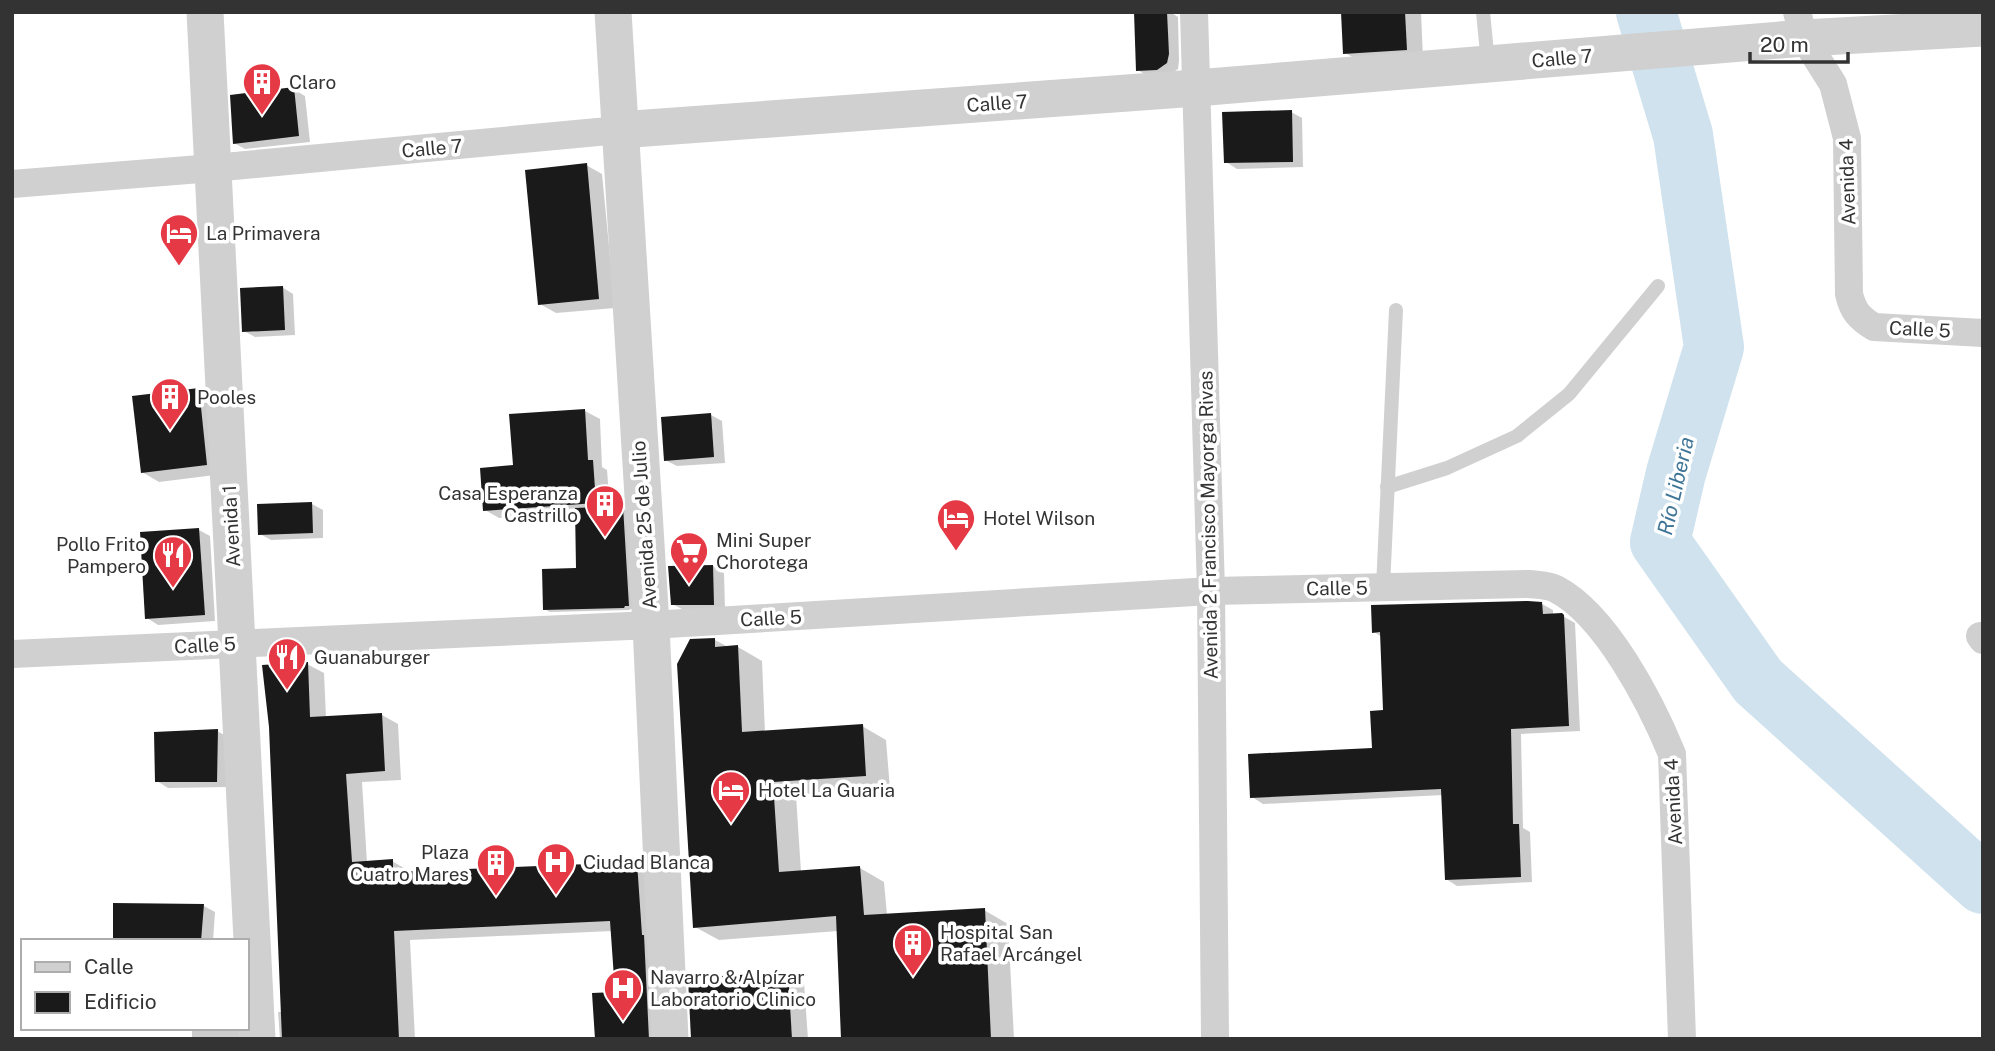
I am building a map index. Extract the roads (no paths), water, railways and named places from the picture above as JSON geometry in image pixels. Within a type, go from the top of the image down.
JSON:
[{"type":"street","name":"Avenida 1","points":[[205,12],[257,1039]]},
{"type":"street","name":"Avenida 25 de Julio","points":[[613,12],[651,625],[670,1039]]},
{"type":"street","name":"Avenida 2 Francisco Mayorga Rivas","points":[[1194,12],[1211,591],[1214,1039]]},
{"type":"street","name":"Calle 7","points":[[12,184],[619,130],[1196,88],[1689,47],[1801,25],[1983,28]]},
{"type":"street","name":"Avenida 4","points":[[1801,25],[1833,84],[1847,138],[1849,294],[1852,307],[1860,318]]},
{"type":"street","name":"Calle 5","points":[[1860,318],[1874,327],[1983,333]]},
{"type":"street","name":"Avenida 4","points":[[1530,584],[1553,587],[1573,600],[1605,633],[1657,719],[1672,754],[1682,1039]]},
{"type":"street","name":"Calle 5","points":[[12,654],[651,625],[1211,591],[1530,584]]},
{"type":"lane","points":[[1483,12],[1488,64]]},
{"type":"lane","points":[[1387,487],[1447,468],[1517,436],[1569,394],[1658,286]]},
{"type":"lane","points":[[1383,587],[1396,310]]},
{"type":"waterway","name":"Río Liberia","points":[[1646,12],[1683,135],[1714,347],[1676,473],[1660,542],[1758,681],[1983,884]]},
{"type":"place","name":"Claro","points":[[262,116]]},
{"type":"place","name":"La Primavera","points":[[179,267]]},
{"type":"place","name":"Pooles","points":[[170,431]]},
{"type":"place","name":"Casa Esperanza Castrillo","points":[[605,538]]},
{"type":"place","name":"Hotel Wilson","points":[[956,552]]},
{"type":"place","name":"Mini Super Chorotega","points":[[689,585]]},
{"type":"place","name":"Pollo Frito Pampero","points":[[173,589]]},
{"type":"place","name":"Guanaburger","points":[[287,691]]},
{"type":"place","name":"Hotel La Guaria","points":[[731,824]]},
{"type":"place","name":"Ciudad Blanca","points":[[556,896]]},
{"type":"place","name":"Plaza Cuatro Mares","points":[[496,897]]},
{"type":"place","name":"Hospital San Rafael Arcángel","points":[[913,977]]},
{"type":"place","name":"Navarro & Alpízar Laboratorio Clinico","points":[[623,1022]]}]
